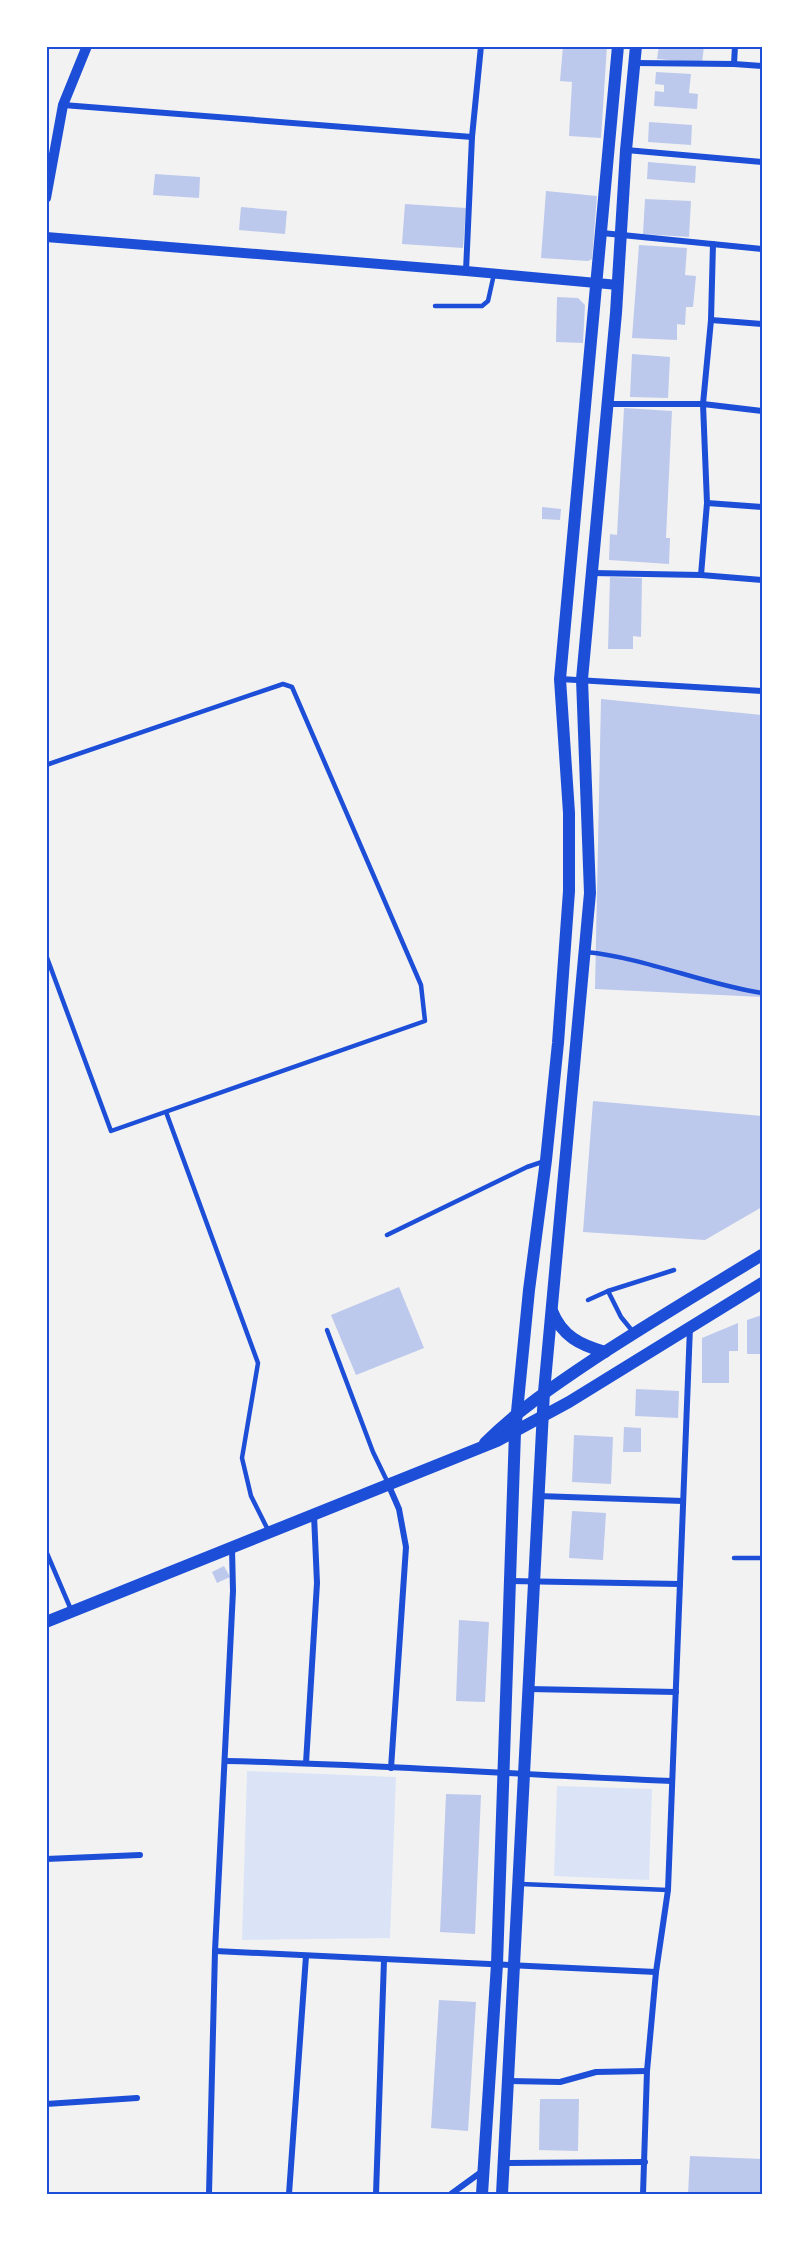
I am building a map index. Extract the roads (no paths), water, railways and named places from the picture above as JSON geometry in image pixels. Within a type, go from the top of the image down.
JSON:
[{"type":"main road","points":[[482,2194],[497,1964],[515,1432],[558,1043],[570,891],[560,679],[618,46]]},
{"type":"main road","points":[[502,2194],[542,1417],[590,893],[589,810],[582,679],[618,285],[626,150],[636,46]]},
{"type":"main road","points":[[482,1446],[517,1413],[544,1392],[634,1333],[762,1255]]},
{"type":"main road","points":[[46,1622],[389,1485],[515,1432],[762,1283]]},
{"type":"main road","points":[[551,1308],[557,1322],[574,1340],[605,1352]]},
{"type":"street","points":[[46,198],[63,105],[87,46]]},
{"type":"street","points":[[466,271],[472,137],[481,46]]},
{"type":"street","points":[[734,64],[735,46]]},
{"type":"street","points":[[635,63],[762,66]]},
{"type":"street","points":[[63,105],[472,137]]},
{"type":"street","points":[[626,150],[762,162]]},
{"type":"street","points":[[602,233],[762,249]]},
{"type":"street","points":[[46,237],[618,285]]},
{"type":"street","points":[[701,575],[707,503],[703,404],[711,320],[713,244]]},
{"type":"street","points":[[711,320],[762,324]]},
{"type":"street","points":[[607,404],[703,404],[762,411]]},
{"type":"street","points":[[707,503],[762,507]]},
{"type":"street","points":[[592,573],[701,575],[762,580]]},
{"type":"street","points":[[560,679],[762,691]]},
{"type":"street","points":[[643,2194],[647,2071],[656,1972],[668,1890],[690,1326]]},
{"type":"street","points":[[389,1485],[399,1509],[406,1547],[391,1768]]},
{"type":"street","points":[[538,1496],[683,1501]]},
{"type":"street","points":[[306,1763],[317,1583],[314,1515]]},
{"type":"street","points":[[209,2194],[215,1951],[226,1761],[233,1591],[232,1548]]},
{"type":"street","points":[[509,1581],[680,1584]]},
{"type":"street","points":[[528,1689],[676,1692]]},
{"type":"street","points":[[226,1761],[672,1781]]},
{"type":"street","points":[[46,1859],[140,1855]]},
{"type":"street","points":[[215,1951],[656,1972]]},
{"type":"street","points":[[289,2194],[306,1956]]},
{"type":"street","points":[[376,2194],[384,1960]]},
{"type":"street","points":[[509,2080],[560,2082],[596,2072],[647,2071]]},
{"type":"street","points":[[46,2104],[137,2098]]},
{"type":"street","points":[[505,2163],[645,2162]]},
{"type":"street","points":[[451,2194],[484,2169]]},
{"type":"lane","points":[[435,306],[482,306],[488,301],[494,274]]},
{"type":"lane","points":[[46,765],[283,684],[292,687],[421,985],[425,1021],[111,1131],[46,955]]},
{"type":"lane","points":[[586,952],[612,955],[729,988],[762,993]]},
{"type":"lane","points":[[166,1112],[258,1363],[242,1458],[251,1497],[269,1533]]},
{"type":"lane","points":[[387,1235],[546,1160]]},
{"type":"lane","points":[[588,1300],[608,1291],[674,1270]]},
{"type":"lane","points":[[608,1291],[621,1317],[634,1333]]},
{"type":"lane","points":[[327,1330],[373,1452],[389,1485]]},
{"type":"lane","points":[[46,1551],[72,1612]]},
{"type":"lane","points":[[734,1558],[762,1558]]},
{"type":"lane","points":[[519,1884],[668,1890]]}]
